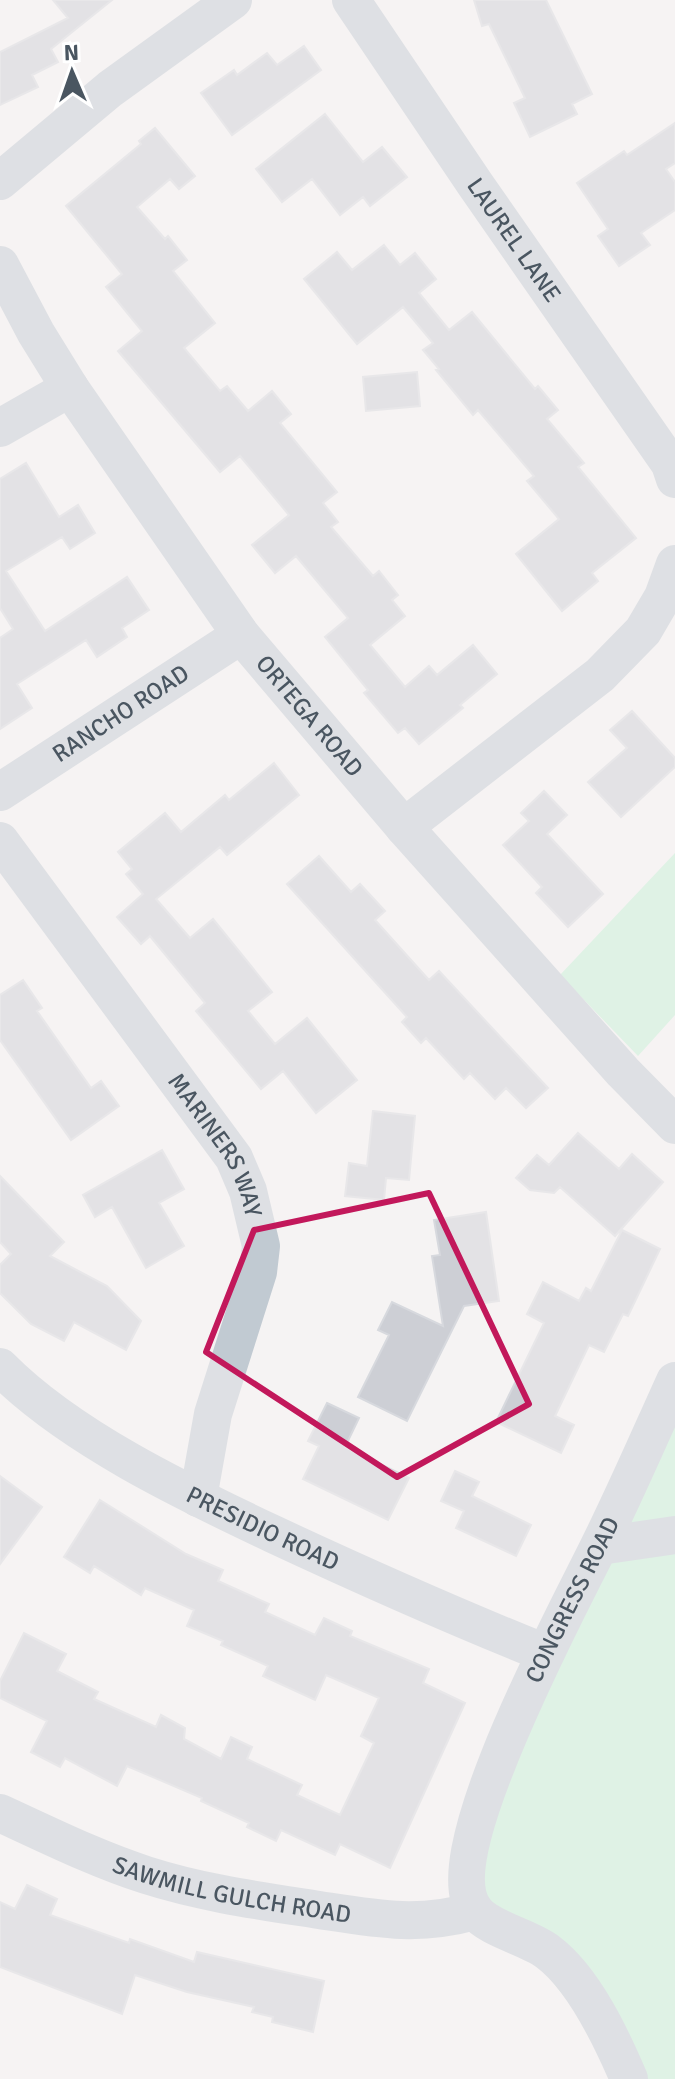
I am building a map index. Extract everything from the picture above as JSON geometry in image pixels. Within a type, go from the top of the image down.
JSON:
[{"type":"street","points":[[0,181],[110,89],[233,0]]},
{"type":"street","name":"LAUREL LANE","points":[[351,0],[670,464],[675,479]]},
{"type":"street","name":"ORTEGA ROAD","points":[[0,265],[70,388],[241,635],[404,827],[675,1125]]},
{"type":"street","points":[[0,428],[70,388]]},
{"type":"street","points":[[404,827],[600,675],[643,631],[663,597],[675,564]]},
{"type":"street","name":"RANCHO ROAD","points":[[0,792],[241,635]]},
{"type":"street","name":"MARINERS WAY","points":[[0,841],[234,1158],[248,1191],[261,1246],[258,1272],[213,1414],[198,1498]]},
{"type":"street","name":"PRESIDIO ROAD","points":[[0,1367],[65,1420],[198,1498],[421,1603],[545,1653]]},
{"type":"street","name":"CONGRESS ROAD","points":[[475,1911],[468,1893],[477,1819],[511,1729],[545,1653],[600,1546],[675,1381]]},
{"type":"street","points":[[600,1546],[675,1535]]},
{"type":"street","name":"SAWMILL GULCH ROAD","points":[[0,1813],[117,1864],[197,1889],[257,1901],[399,1921],[430,1922],[475,1911]]},
{"type":"street","points":[[475,1911],[496,1926],[549,1952],[591,2005],[629,2079]]},
{"type":"highlighted area","points":[[429,1193],[529,1404],[397,1477],[206,1352],[254,1230]]},
{"type":"green space","points":[[675,853],[675,1015],[638,1056],[560,975]]},
{"type":"green space","points":[[675,1381],[675,2079],[629,2079],[468,1874]]},
{"type":"building","points":[[53,0],[112,0],[51,49],[58,62],[32,75],[38,87],[0,105],[0,52],[68,18]]},
{"type":"building","points":[[474,0],[546,0],[592,94],[572,104],[577,114],[530,137],[514,103],[525,98],[489,24],[482,26]]},
{"type":"building","points":[[304,46],[321,70],[232,135],[201,93],[234,70],[237,75],[267,53],[277,65]]},
{"type":"building","points":[[325,114],[363,162],[382,147],[407,177],[370,206],[363,197],[340,215],[312,179],[282,202],[256,169]]},
{"type":"building","points":[[675,123],[675,163],[666,169],[675,182],[675,210],[641,233],[650,245],[619,266],[598,236],[608,229],[577,183],[624,151],[627,155]]},
{"type":"building","points":[[155,128],[195,176],[179,189],[170,179],[137,207],[165,239],[168,236],[187,260],[173,271],[215,323],[184,348],[220,391],[227,386],[248,411],[272,391],[291,414],[280,423],[337,492],[323,503],[338,522],[331,527],[373,576],[379,571],[398,595],[392,600],[405,616],[370,645],[405,687],[429,666],[437,675],[473,645],[497,674],[460,705],[463,708],[419,744],[405,728],[398,733],[364,693],[368,690],[325,637],[348,618],[296,556],[275,573],[252,545],[289,515],[240,456],[220,472],[118,351],[142,331],[106,287],[122,274],[66,206],[141,144],[139,141]]},
{"type":"building","points":[[384,245],[400,265],[415,253],[436,279],[419,293],[449,330],[472,312],[535,389],[538,386],[558,410],[547,419],[584,463],[578,467],[636,538],[592,573],[598,581],[562,611],[516,554],[559,519],[527,481],[534,476],[478,410],[473,415],[436,370],[439,369],[423,350],[433,343],[403,307],[357,344],[304,279],[337,252],[352,270]]},
{"type":"building","points":[[417,372],[420,406],[366,411],[363,377]]},
{"type":"building","points":[[26,463],[59,517],[78,505],[95,533],[70,549],[62,537],[6,571],[45,631],[127,577],[149,610],[122,628],[127,637],[97,657],[86,640],[17,684],[32,708],[0,729],[0,638],[13,629],[0,608],[0,479]]},
{"type":"building","points":[[632,711],[675,758],[675,767],[621,817],[588,782],[627,748],[610,730]]},
{"type":"building","points":[[274,763],[299,795],[227,855],[220,847],[156,899],[190,938],[213,919],[272,992],[248,1011],[275,1044],[307,1018],[357,1080],[316,1113],[283,1071],[261,1089],[196,1011],[205,1003],[150,936],[141,944],[117,917],[143,894],[126,874],[132,869],[118,852],[165,813],[181,832],[225,795],[229,800]]},
{"type":"building","points":[[544,791],[567,815],[547,834],[603,894],[568,927],[536,893],[542,887],[503,845],[529,821],[521,813]]},
{"type":"building","points":[[319,856],[351,892],[360,884],[385,911],[375,920],[429,980],[439,971],[548,1088],[526,1108],[506,1088],[495,1099],[470,1073],[464,1079],[426,1038],[421,1043],[402,1022],[407,1017],[287,884]]},
{"type":"building","points":[[23,980],[42,1008],[37,1011],[91,1088],[101,1081],[119,1106],[71,1140],[0,1040],[0,995]]},
{"type":"building","points":[[373,1111],[415,1116],[409,1180],[386,1178],[384,1200],[345,1196],[349,1163],[367,1166]]},
{"type":"building","points":[[578,1133],[619,1169],[632,1154],[663,1182],[615,1236],[560,1187],[554,1193],[530,1190],[516,1178],[537,1155],[549,1165]]},
{"type":"building","points":[[162,1150],[184,1189],[159,1203],[184,1246],[146,1268],[112,1207],[95,1217],[83,1195]]},
{"type":"building","points":[[0,1176],[64,1242],[50,1256],[107,1286],[141,1321],[126,1350],[74,1322],[64,1341],[31,1324],[0,1293],[0,1265],[11,1254],[0,1242]]},
{"type":"building","points":[[486,1212],[499,1301],[464,1306],[407,1421],[358,1397],[389,1335],[378,1330],[392,1302],[443,1326],[432,1256],[440,1255],[434,1220]]},
{"type":"building","points":[[622,1230],[660,1249],[628,1316],[623,1314],[604,1352],[589,1345],[555,1416],[574,1425],[561,1453],[496,1422],[544,1323],[527,1314],[543,1282],[579,1301],[586,1288],[591,1291]]},
{"type":"building","points":[[327,1403],[359,1418],[345,1447],[409,1478],[388,1520],[303,1479],[319,1446],[308,1441]]},
{"type":"building","points":[[455,1471],[479,1482],[472,1496],[531,1525],[516,1556],[456,1528],[464,1511],[441,1501]]},
{"type":"building","points":[[0,1476],[42,1507],[0,1564]]},
{"type":"building","points":[[100,1500],[186,1554],[223,1570],[218,1581],[269,1604],[265,1612],[315,1635],[324,1618],[352,1631],[350,1636],[429,1669],[423,1683],[465,1703],[390,1868],[340,1844],[335,1855],[281,1830],[276,1841],[247,1827],[249,1823],[201,1801],[202,1798],[127,1766],[117,1786],[65,1758],[60,1767],[31,1752],[47,1721],[0,1698],[0,1681],[24,1633],[66,1654],[57,1671],[98,1692],[94,1699],[156,1727],[161,1715],[185,1728],[184,1739],[221,1759],[231,1737],[252,1747],[247,1759],[302,1785],[297,1795],[340,1815],[374,1743],[361,1736],[379,1698],[326,1675],[315,1700],[263,1676],[268,1666],[221,1645],[223,1641],[187,1626],[194,1610],[145,1588],[141,1595],[94,1566],[90,1573],[64,1557]]},
{"type":"building","points":[[27,1885],[57,1899],[50,1915],[129,1943],[130,1939],[194,1962],[197,1952],[324,1981],[313,2032],[272,2022],[273,2017],[252,2012],[254,2007],[187,1992],[135,1975],[122,2014],[0,1967],[0,1902],[15,1909]]}]
